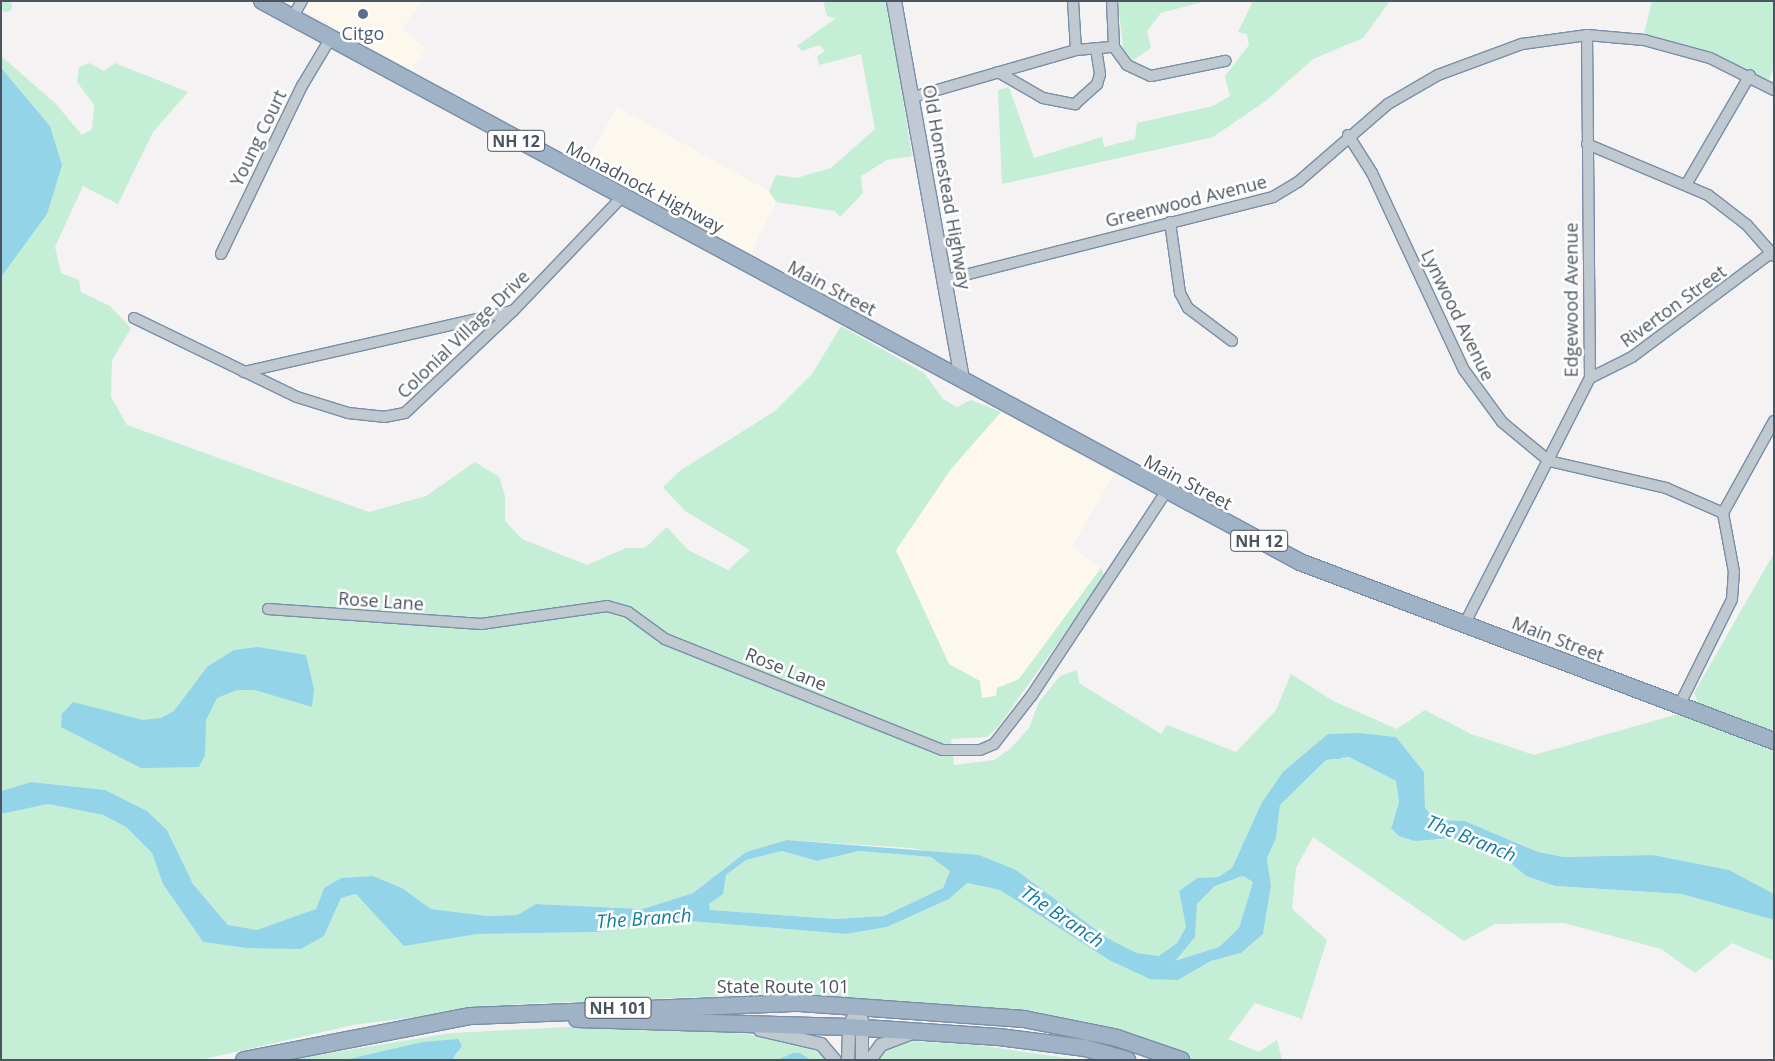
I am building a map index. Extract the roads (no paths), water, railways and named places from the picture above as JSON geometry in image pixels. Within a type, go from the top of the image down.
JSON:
[{"type":"highway","name":"Monadnock Highway","points":[[262,1],[772,279]]},
{"type":"highway","name":"Main Street","points":[[772,279],[962,379],[1166,492],[1300,562],[1774,741]]},
{"type":"highway","name":"State Route 101","points":[[244,1060],[380,1031],[470,1016],[566,1009],[800,1003],[1024,1019],[1117,1038],[1181,1060]]},
{"type":"highway","name":"State Route 101","points":[[380,1031],[541,1018],[857,1027],[1085,1048],[1127,1060]]},
{"type":"main road","name":"Old Homestead Highway","points":[[894,1],[913,97],[962,379]]},
{"type":"street","points":[[292,18],[302,1]]},
{"type":"street","points":[[1073,1],[1076,50]]},
{"type":"street","points":[[1112,1],[1114,47],[1133,70],[1151,76],[1225,61]]},
{"type":"street","name":"Greenwood Avenue","points":[[944,280],[1280,194],[1348,135],[1438,75],[1522,44],[1587,35],[1644,40],[1750,75],[1774,90]]},
{"type":"street","name":"Edgewood Avenue","points":[[1464,625],[1590,378],[1587,35]]},
{"type":"street","name":"Young Court","points":[[221,254],[302,86],[330,39]]},
{"type":"street","points":[[913,97],[1076,50],[1096,50],[1114,47]]},
{"type":"street","points":[[998,72],[1043,98],[1075,104],[1097,84],[1100,74],[1096,50]]},
{"type":"street","points":[[1686,185],[1750,75]]},
{"type":"street","name":"Lynwood Avenue","points":[[1348,135],[1372,174],[1477,392],[1502,422],[1549,461],[1666,488],[1723,513]]},
{"type":"street","points":[[1587,144],[1686,185],[1747,225],[1773,255]]},
{"type":"street","name":"Colonial Village Drive","points":[[134,318],[297,398],[348,413],[384,417],[405,413],[513,311],[621,198]]},
{"type":"street","points":[[1170,222],[1180,293],[1188,308],[1232,341]]},
{"type":"street","name":"Riverton Street","points":[[1590,378],[1632,357],[1773,255]]},
{"type":"street","points":[[244,372],[513,311]]},
{"type":"street","points":[[1679,706],[1732,599],[1734,572],[1723,513],[1774,421]]},
{"type":"street","name":"Rose Lane","points":[[268,609],[480,624],[607,606],[628,612],[665,639],[943,750],[980,750],[994,744],[1032,695],[1166,492]]},
{"type":"street","points":[[858,1006],[857,1027],[862,1060]]},
{"type":"street","points":[[723,1023],[810,1040],[822,1044],[835,1060]]},
{"type":"street","points":[[848,1060],[857,1027]]},
{"type":"street","points":[[870,1060],[881,1045],[927,1032]]},
{"type":"water","points":[[1,68],[50,126],[62,165],[47,214],[1,277]]},
{"type":"water","points":[[258,647],[306,655],[314,689],[312,707],[255,690],[237,690],[217,698],[206,720],[205,755],[199,767],[141,768],[61,727],[62,714],[73,702],[143,720],[161,718],[174,711],[207,667],[234,650]]},
{"type":"water","name":"The Branch","points":[[1360,733],[1396,737],[1424,772],[1425,808],[1436,820],[1465,821],[1538,852],[1564,857],[1653,855],[1729,870],[1774,894],[1774,920],[1682,894],[1555,886],[1526,876],[1507,860],[1453,838],[1415,841],[1399,836],[1391,828],[1399,802],[1396,781],[1349,757],[1326,760],[1280,805],[1276,838],[1267,858],[1271,886],[1263,934],[1241,953],[1211,961],[1178,980],[1150,979],[1109,960],[1000,890],[967,883],[949,899],[887,927],[846,934],[677,920],[599,932],[477,934],[404,946],[356,894],[341,898],[324,936],[301,949],[246,948],[203,942],[163,884],[152,853],[126,827],[103,815],[48,804],[1,814],[1,791],[31,782],[105,790],[147,811],[167,830],[193,884],[228,925],[257,930],[316,909],[324,888],[341,878],[373,876],[402,888],[431,909],[488,916],[517,915],[536,904],[643,909],[693,893],[746,852],[787,840],[979,855],[1016,870],[1107,938],[1137,953],[1159,956],[1177,943],[1186,927],[1179,891],[1197,878],[1218,877],[1232,868],[1261,804],[1283,772],[1328,734]],"holes":[[[782,851],[817,861],[859,851],[931,857],[950,871],[943,888],[884,916],[836,919],[710,910],[709,904],[723,894],[726,875],[746,860]],[[1243,876],[1253,882],[1239,928],[1219,947],[1175,961],[1195,937],[1197,904],[1215,886]]]},
{"type":"water","points":[[458,1039],[462,1046],[452,1060],[344,1060],[422,1042]]},
{"type":"water","points":[[793,1053],[800,1053],[811,1060],[777,1060]]},
{"type":"place","name":"Citgo","points":[[363,14]]}]
